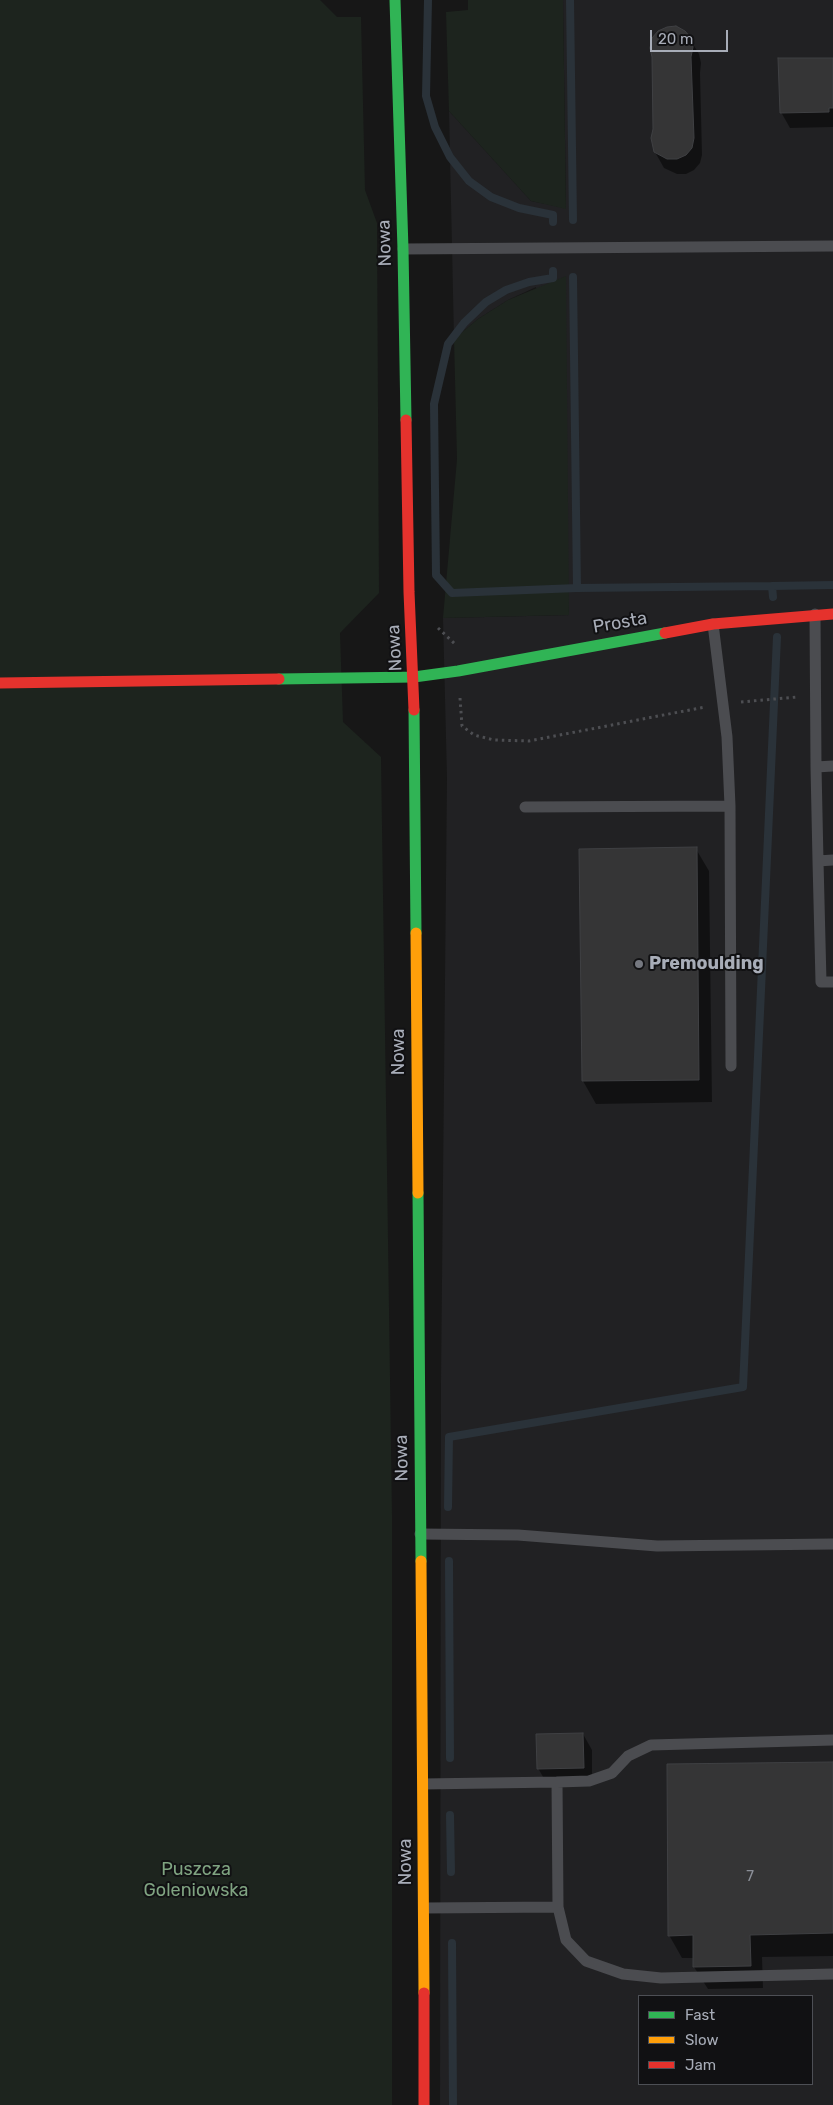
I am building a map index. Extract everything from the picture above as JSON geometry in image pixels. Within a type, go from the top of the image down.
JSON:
[{"type":"street","name":"Nowa","points":[[395,0],[403,249],[409,582],[414,677],[424,2105]]},
{"type":"street","name":"Prosta","points":[[0,683],[414,677],[458,671],[713,624],[814,614],[833,614]]},
{"type":"lane","points":[[403,249],[833,246]]},
{"type":"lane","points":[[814,614],[820,982],[833,982]]},
{"type":"lane","points":[[713,624],[727,737],[730,806],[731,1066]]},
{"type":"lane","points":[[816,767],[833,766]]},
{"type":"lane","points":[[525,807],[730,806]]},
{"type":"lane","points":[[818,861],[833,860]]},
{"type":"lane","points":[[420,1534],[518,1535],[657,1546],[833,1544]]},
{"type":"lane","points":[[423,1784],[589,1781],[612,1772],[628,1756],[650,1745],[833,1740]]},
{"type":"lane","points":[[557,1782],[558,1907],[566,1940],[586,1961],[623,1974],[661,1978],[833,1974]]},
{"type":"lane","points":[[424,1908],[558,1907]]},
{"type":"path","points":[[459,690],[462,726],[474,735],[494,740],[529,741],[723,704],[815,695]]},
{"type":"shaded area","points":[[563,0],[833,0],[833,2105],[440,2105],[441,1380],[447,778],[443,618],[569,615],[536,287],[508,300],[478,319],[454,339],[449,111],[531,201],[566,208]]},
{"type":"green space","name":"Puszcza Goleniowska","points":[[0,0],[320,0],[337,17],[361,17],[365,190],[377,223],[379,593],[340,633],[343,722],[381,757],[392,1515],[392,2105],[0,2105]]},
{"type":"green space","points":[[468,0],[563,0],[566,209],[531,201],[449,111],[446,12],[468,10]]},
{"type":"green space","points":[[566,276],[569,615],[443,618],[457,459],[454,339],[478,319],[508,300]]},
{"type":"building","points":[[676,26],[685,31],[691,38],[693,47],[691,57],[694,138],[692,148],[686,155],[677,159],[667,159],[654,152],[651,138],[653,129],[652,57],[650,48],[652,38],[658,31]]},
{"type":"building","points":[[778,58],[833,58],[833,108],[829,108],[829,112],[780,113]]},
{"type":"building","name":"Premoulding","points":[[697,847],[699,1080],[582,1081],[579,849]]},
{"type":"building","points":[[583,1733],[584,1768],[537,1769],[536,1734]]},
{"type":"building","points":[[833,1762],[833,1933],[750,1935],[751,1966],[693,1967],[693,1935],[668,1936],[667,1764]]},
{"type":"waterway","points":[[428,0],[426,96],[435,127],[450,157],[469,181],[491,197],[519,208],[553,215],[553,222]]},
{"type":"waterway","points":[[570,0],[573,220]]},
{"type":"waterway","points":[[553,271],[553,278],[529,282],[506,290],[486,302],[464,323],[448,344],[434,404],[436,575],[452,593],[577,588],[772,586],[773,597]]},
{"type":"waterway","points":[[573,277],[577,588]]},
{"type":"waterway","points":[[772,586],[833,585]]},
{"type":"waterway","points":[[448,1507],[449,1437],[743,1387],[777,637]]},
{"type":"waterway","points":[[449,1561],[450,1758]]},
{"type":"waterway","points":[[450,1815],[451,1872]]},
{"type":"waterway","points":[[452,1943],[453,2105]]},
{"type":"traffic: fast","points":[[395,0],[406,420]]},
{"type":"traffic: fast","points":[[279,679],[414,677],[458,671],[665,633]]},
{"type":"traffic: fast","points":[[414,710],[416,933]]},
{"type":"traffic: fast","points":[[418,1193],[421,1561]]},
{"type":"traffic: slow","points":[[416,933],[418,1193]]},
{"type":"traffic: slow","points":[[421,1561],[424,1993]]},
{"type":"traffic: jam","points":[[406,420],[409,592],[414,710]]},
{"type":"traffic: jam","points":[[665,633],[713,624],[833,614]]},
{"type":"traffic: jam","points":[[0,683],[279,679]]},
{"type":"traffic: jam","points":[[424,1993],[424,2105]]},
{"type":"place","name":"Premoulding","points":[[639,964]]}]
